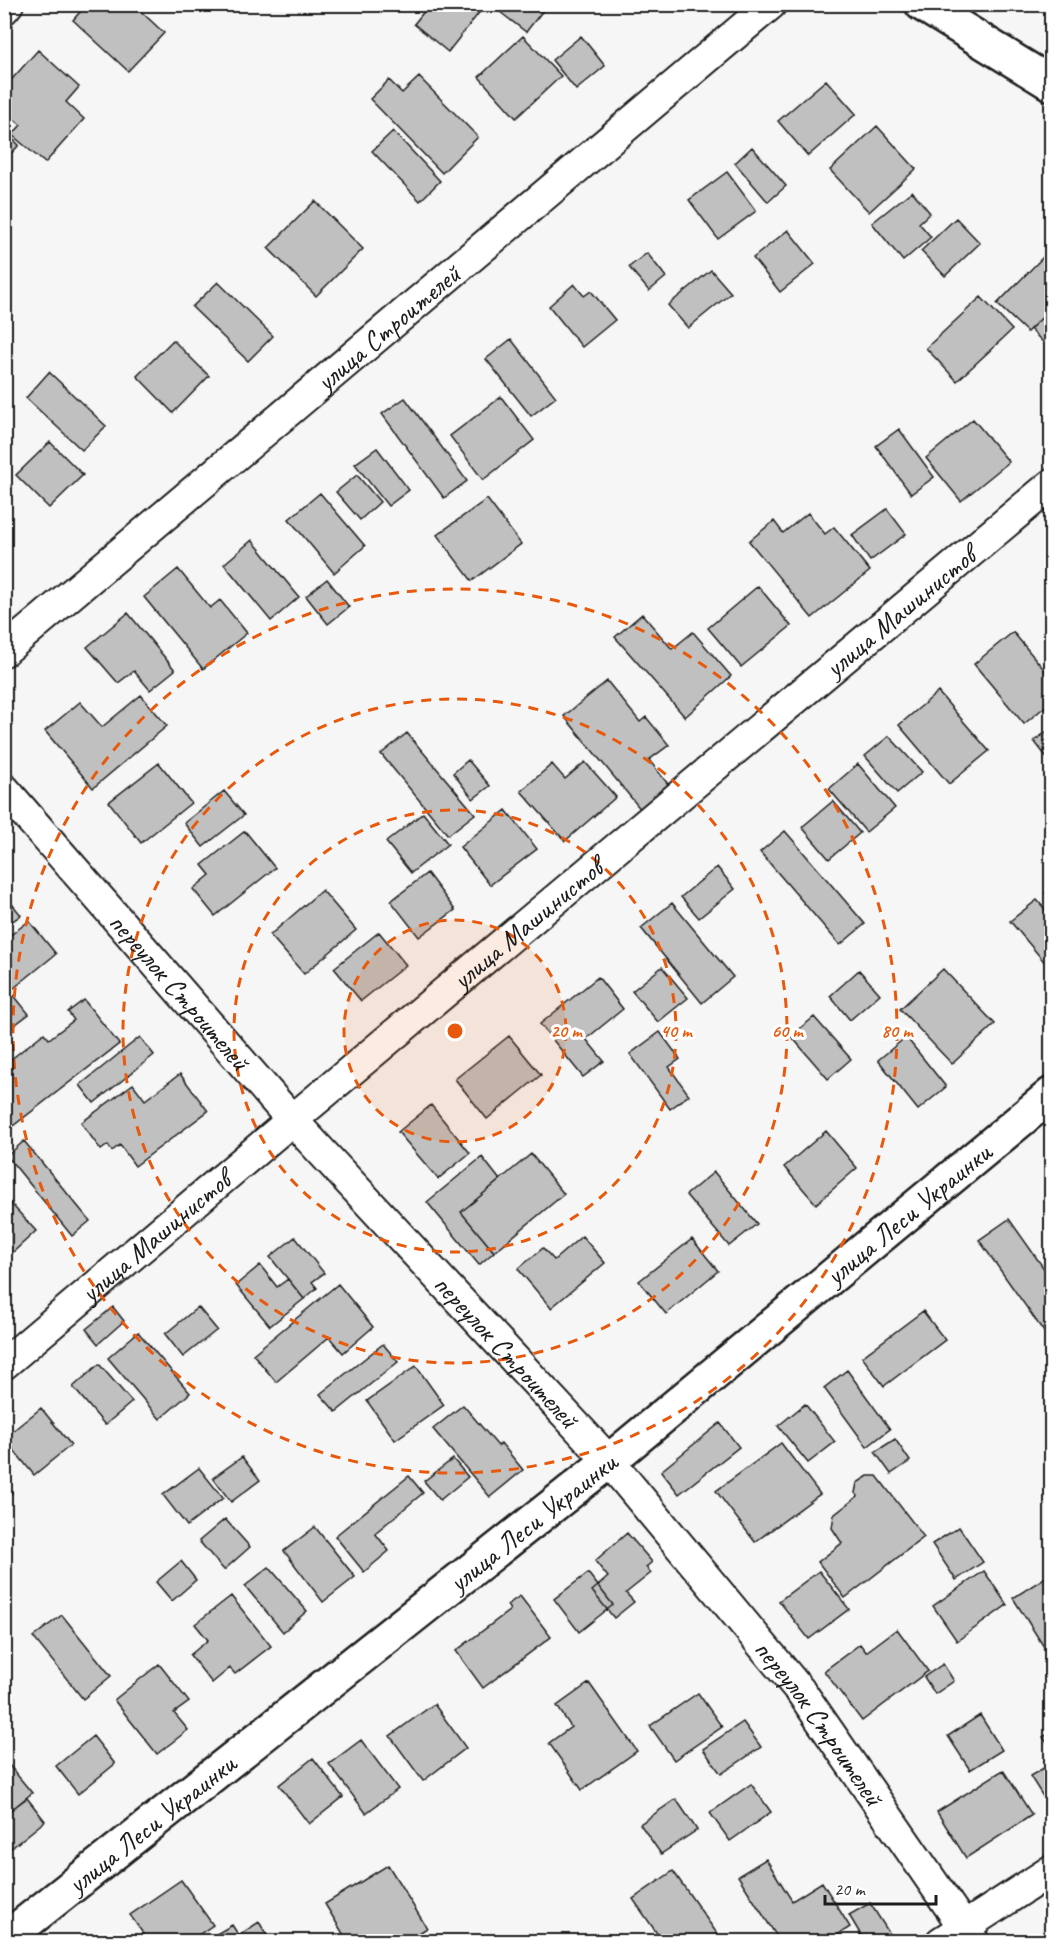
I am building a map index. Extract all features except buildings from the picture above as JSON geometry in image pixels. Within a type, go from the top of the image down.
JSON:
[{"type":"main road","points":[[922,4],[1052,84]]},
{"type":"main road","name":"улица Леси Украинки","points":[[4,1940],[609,1461],[1052,1094]]},
{"type":"street","points":[[4,9],[8,4]]},
{"type":"street","name":"улица Строителей","points":[[4,651],[771,4]]},
{"type":"street","name":"улица Машинистов","points":[[4,1364],[1052,484]]},
{"type":"street","name":"переулок Строителей","points":[[4,789],[292,1120],[609,1461],[802,1693],[960,1936]]},
{"type":"street","points":[[960,1936],[1052,1870]]}]
